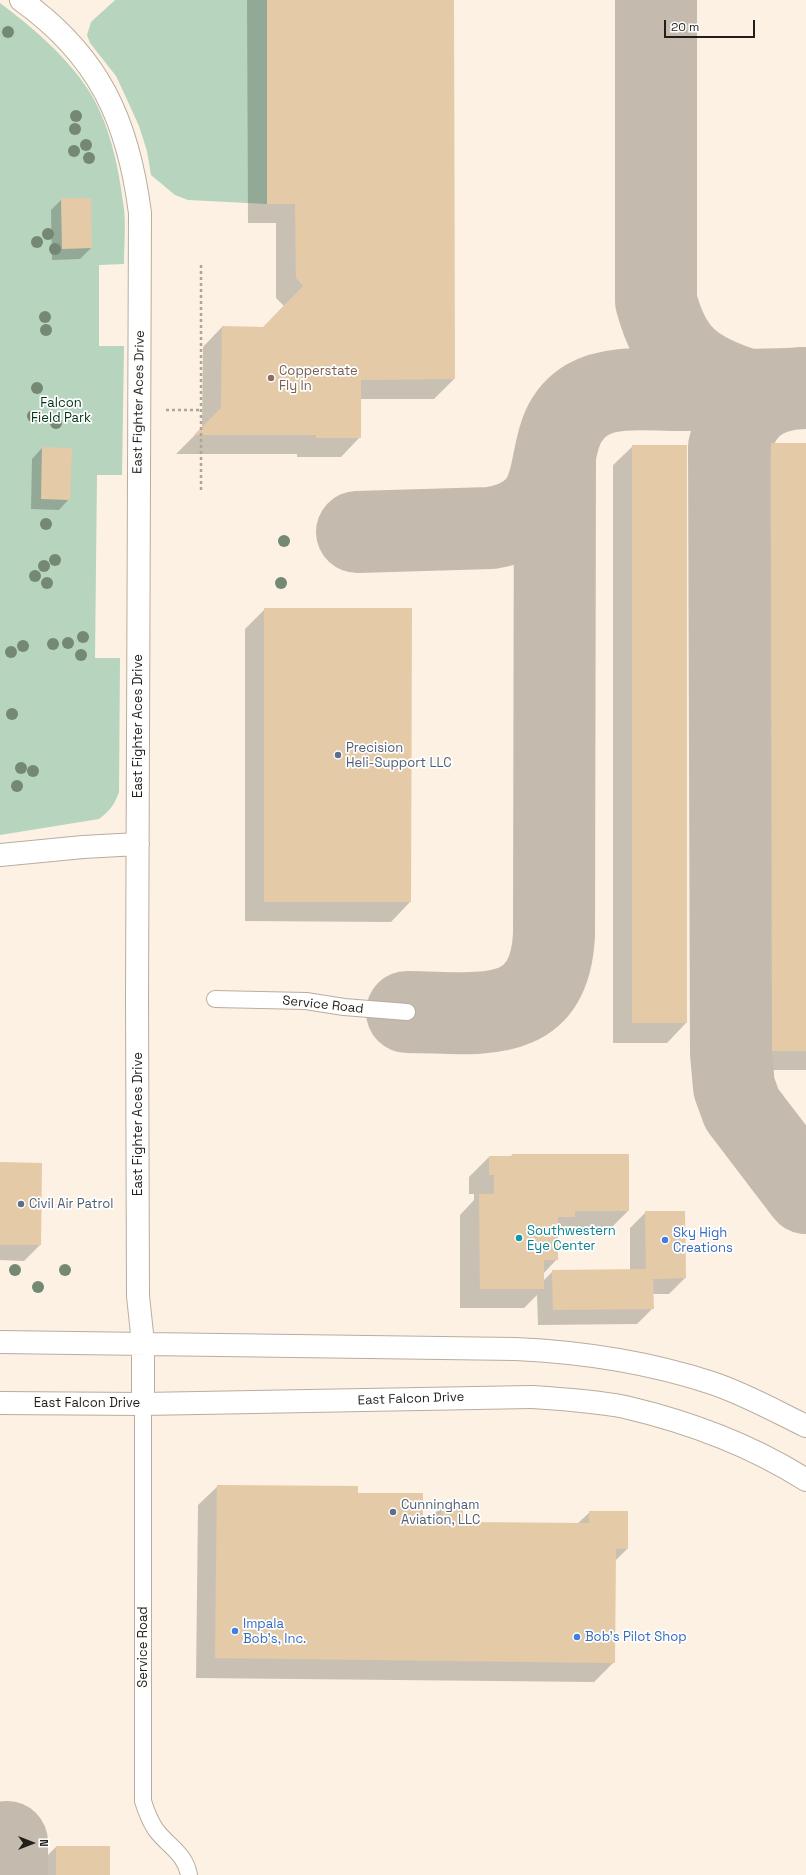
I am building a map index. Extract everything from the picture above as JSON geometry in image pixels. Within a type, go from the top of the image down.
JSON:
[{"type":"street","name":"East Fighter Aces Drive","points":[[21,0],[62,34],[82,57],[100,82],[116,112],[127,144],[135,177],[140,213],[138,1296],[143,1343],[143,1404]]},
{"type":"street","points":[[0,855],[83,847],[138,844]]},
{"type":"street","points":[[0,1342],[515,1349],[568,1352],[609,1357],[664,1369],[714,1383],[761,1403],[806,1426]]},
{"type":"street","name":"East Falcon Drive","points":[[0,1402],[143,1404],[524,1397],[577,1400],[624,1407],[711,1432],[762,1454],[806,1480]]},
{"type":"lane","name":"Service Road","points":[[215,999],[306,1001],[351,1008],[407,1012]]},
{"type":"lane","name":"Service Road","points":[[143,1404],[143,1801],[148,1817],[157,1831],[186,1863],[188,1875]]},
{"type":"path","points":[[201,265],[201,492]]},
{"type":"path","points":[[139,409],[202,410]]},
{"type":"green space","points":[[115,0],[267,0],[267,204],[188,200],[175,195],[151,175],[147,151],[139,126],[124,93],[116,76],[90,43],[87,35],[91,22]]},
{"type":"green space","name":"Falcon Field Park","points":[[0,3],[24,21],[69,64],[79,76],[95,101],[102,116],[116,162],[124,209],[125,230],[124,264],[99,265],[99,346],[124,346],[122,475],[97,475],[95,658],[120,658],[119,792],[116,800],[106,814],[99,819],[0,835]]},
{"type":"building","points":[[267,0],[454,0],[455,379],[361,380],[361,438],[316,438],[316,435],[194,435],[221,408],[222,326],[263,327],[303,286],[296,278],[295,204],[267,204]]},
{"type":"building","points":[[61,198],[91,198],[92,248],[62,249]]},
{"type":"building","points":[[771,443],[806,443],[806,1051],[772,1051]]},
{"type":"building","points":[[632,445],[687,445],[687,1023],[632,1023]]},
{"type":"building","points":[[42,447],[72,448],[70,500],[41,499]]},
{"type":"building","name":"Precision Heli-Support LLC","points":[[264,608],[412,608],[411,902],[264,902]]},
{"type":"building","name":"Southwestern Eye Center","points":[[512,1154],[629,1154],[629,1211],[575,1211],[575,1217],[558,1217],[558,1260],[544,1260],[544,1289],[480,1289],[479,1194],[494,1194],[494,1175],[489,1175],[489,1156],[512,1156]]},
{"type":"building","name":"Civil Air Patrol","points":[[0,1162],[42,1163],[41,1245],[0,1245]]},
{"type":"building","name":"Sky High Creations","points":[[645,1211],[685,1211],[686,1278],[653,1279],[654,1309],[553,1310],[552,1270],[646,1269]]},
{"type":"building","points":[[217,1485],[358,1486],[358,1493],[423,1493],[423,1519],[441,1520],[442,1505],[463,1505],[463,1522],[589,1523],[589,1511],[628,1511],[628,1549],[616,1549],[615,1663],[215,1658]]},
{"type":"building","points":[[56,1846],[110,1846],[110,1875],[56,1875]]},
{"type":"taxiway","points":[[656,0],[656,301],[668,335],[686,359],[697,368],[711,376],[744,389]]},
{"type":"taxiway","points":[[800,388],[773,393],[754,404],[739,422],[729,447],[731,1053],[734,1087],[742,1109],[806,1193]]},
{"type":"taxiway","points":[[357,532],[491,528],[519,520],[536,507],[546,490],[552,472],[561,433],[570,415],[587,400],[597,395],[631,389],[773,390],[805,388]]},
{"type":"taxiway","points":[[407,1012],[459,1013],[505,1009],[524,1001],[539,987],[549,965],[554,935],[555,455]]},
{"type":"taxiway","points":[[7,1842],[7,1875]]},
{"type":"place","name":"Copperstate Fly In","points":[[271,378]]},
{"type":"place","name":"Precision Heli-Support LLC","points":[[338,755]]},
{"type":"place","name":"Civil Air Patrol","points":[[21,1204]]},
{"type":"place","name":"Southwestern Eye Center","points":[[519,1238]]},
{"type":"place","name":"Sky High Creations","points":[[665,1240]]},
{"type":"place","name":"Cunningham Aviation, LLC","points":[[393,1512]]},
{"type":"place","name":"Impala Bob's, Inc.","points":[[235,1631]]},
{"type":"place","name":"Bob's Pilot Shop","points":[[577,1637]]}]
